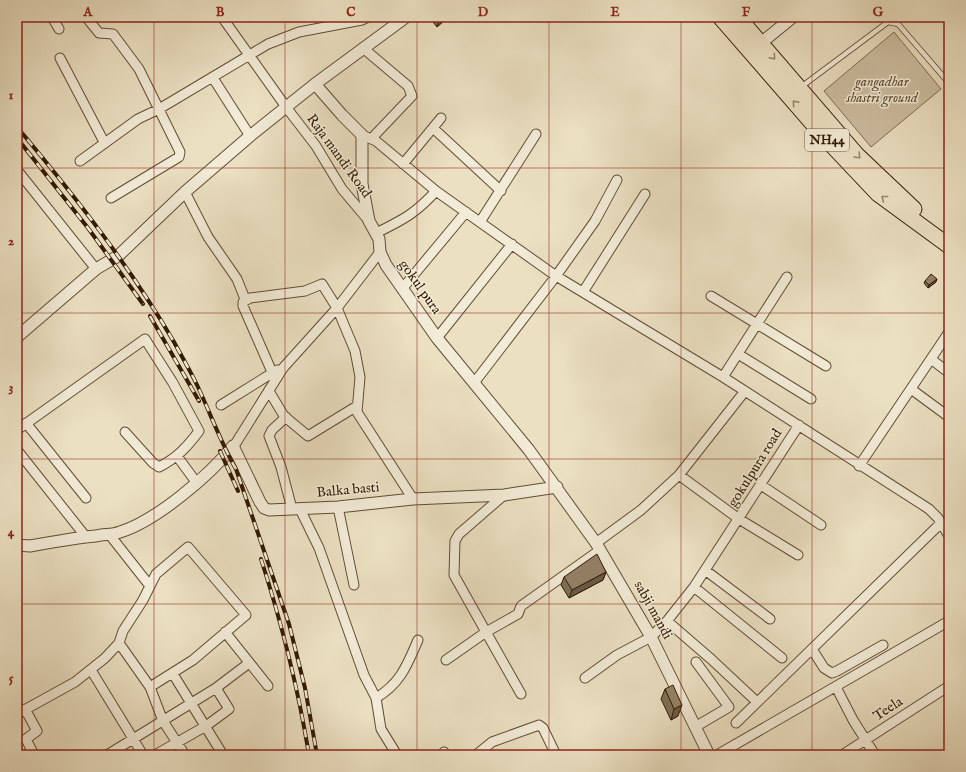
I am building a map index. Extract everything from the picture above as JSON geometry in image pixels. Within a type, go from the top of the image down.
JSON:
[{"type":"highway","name":"NH44","points":[[720,17],[826,139],[878,194],[949,246]]},
{"type":"highway","name":"NH44","points":[[738,17],[857,155],[902,200],[949,234]]},
{"type":"street","points":[[52,17],[59,29]]},
{"type":"street","points":[[86,17],[99,33],[112,34],[139,69],[180,155],[111,198]]},
{"type":"street","name":"Raja mandi Road","points":[[222,17],[250,54],[286,107],[316,146],[342,189],[369,221]]},
{"type":"street","points":[[17,337],[96,269],[118,256],[185,192],[250,136],[315,84],[406,17]]},
{"type":"street","points":[[761,43],[793,17]]},
{"type":"street","points":[[80,161],[104,142],[138,119],[159,109],[250,54],[281,38],[299,32],[364,18]]},
{"type":"street","points":[[363,48],[408,86],[412,96],[367,136]]},
{"type":"street","points":[[60,58],[104,142]]},
{"type":"street","points":[[212,78],[250,136]]},
{"type":"street","points":[[315,84],[342,115],[436,191],[556,276],[799,425]]},
{"type":"street","points":[[403,164],[441,118]]},
{"type":"street","points":[[433,128],[501,191]]},
{"type":"street","points":[[480,222],[536,134]]},
{"type":"street","name":"gokul pura","points":[[367,136],[362,184],[369,221],[376,233],[380,252],[386,265],[437,338],[557,487]]},
{"type":"street","points":[[17,170],[96,269]]},
{"type":"street","points":[[474,383],[556,276],[595,221],[617,180]]},
{"type":"street","points":[[376,233],[406,219],[421,207],[436,191]]},
{"type":"street","points":[[185,192],[208,237],[237,279],[245,299],[243,306],[272,372]]},
{"type":"street","points":[[583,292],[645,194]]},
{"type":"street","points":[[402,289],[466,212]]},
{"type":"street","points":[[437,338],[512,244]]},
{"type":"street","points":[[17,545],[30,546],[120,532],[148,521],[196,482],[234,446],[282,368],[337,308],[380,252]]},
{"type":"street","points":[[722,377],[788,277]]},
{"type":"street","points":[[245,299],[305,291],[322,284],[337,308],[356,351],[360,369],[357,406],[358,414],[413,499]]},
{"type":"street","points":[[711,296],[826,366]]},
{"type":"street","points":[[860,466],[949,332]]},
{"type":"street","points":[[17,430],[145,339],[173,383],[199,431],[189,445],[177,456],[162,466],[157,466],[125,432]]},
{"type":"street","points":[[738,354],[811,399]]},
{"type":"street","points":[[931,359],[949,372]]},
{"type":"street","points":[[221,405],[272,372],[282,368]]},
{"type":"street","points":[[911,389],[949,417]]},
{"type":"street","points":[[269,391],[286,418],[308,436],[357,406]]},
{"type":"street","points":[[446,660],[486,632],[518,614],[521,606],[598,547],[679,475],[745,391]]},
{"type":"street","points":[[286,418],[272,430],[269,436],[296,509],[319,548],[364,675],[376,698],[382,729],[396,755]]},
{"type":"street","points":[[26,423],[86,498]]},
{"type":"street","name":"gokulpura road","points":[[585,678],[617,655],[652,637],[667,621],[694,587],[799,425],[860,466],[929,509],[941,523],[949,536]]},
{"type":"street","name":"Balka basti","points":[[234,446],[260,502],[264,508],[269,510],[338,507],[413,499],[504,494],[557,487]]},
{"type":"street","points":[[17,451],[86,537]]},
{"type":"street","points":[[177,456],[196,482]]},
{"type":"street","points":[[679,475],[739,519],[798,555]]},
{"type":"street","points":[[761,485],[821,525]]},
{"type":"street","name":"sabji mandi","points":[[557,487],[598,547],[652,637],[709,755]]},
{"type":"street","points":[[504,494],[459,534],[455,541],[454,574],[521,694]]},
{"type":"street","points":[[338,507],[354,585]]},
{"type":"street","points":[[736,722],[941,523]]},
{"type":"street","points":[[109,534],[150,586]]},
{"type":"street","points":[[34,755],[26,739],[37,731],[21,711],[75,682],[105,658],[118,643],[123,631],[143,600],[156,574],[186,547],[189,548],[246,614],[193,660],[173,674],[150,687]]},
{"type":"street","points":[[705,570],[770,619]]},
{"type":"street","points":[[694,587],[782,658]]},
{"type":"street","points":[[667,621],[757,702]]},
{"type":"street","points":[[717,755],[949,621]]},
{"type":"street","points":[[226,632],[268,686]]},
{"type":"street","points":[[376,698],[392,688],[407,665],[418,640]]},
{"type":"street","points":[[118,643],[150,687],[162,721],[178,742],[185,755]]},
{"type":"street","points":[[812,649],[824,668],[832,673],[883,645]]},
{"type":"street","points":[[695,727],[729,707],[696,662]]},
{"type":"street","points":[[107,755],[134,740],[216,688],[249,663]]},
{"type":"street","points":[[90,670],[143,755]]},
{"type":"street","points":[[173,674],[223,755]]},
{"type":"street","name":"Teela","points":[[842,755],[949,686]]},
{"type":"street","points":[[836,687],[853,720],[876,755]]},
{"type":"street","points":[[155,755],[206,726],[229,708],[216,688]]},
{"type":"street","points":[[476,755],[492,742],[539,725],[543,728],[556,755]]},
{"type":"lane","points":[[800,88],[888,22],[898,24],[949,83]]},
{"type":"green space","name":"gangadhar shastri ground","points":[[894,32],[941,89],[871,147],[824,91]]},
{"type":"building","points":[[931,274],[937,279],[929,285],[925,281]]},
{"type":"building","points":[[597,554],[606,572],[572,590],[564,577]]},
{"type":"building","points":[[673,685],[682,705],[674,709],[665,689]]},
{"type":"railway","points":[[17,127],[59,178],[120,258],[157,313],[198,387],[236,469],[289,624],[305,688],[317,755]]},
{"type":"railway","points":[[17,138],[88,228],[143,304]]},
{"type":"railway","points":[[150,316],[199,401]]},
{"type":"railway","points":[[220,451],[238,491]]},
{"type":"railway","points":[[261,559],[289,656],[309,755]]}]
